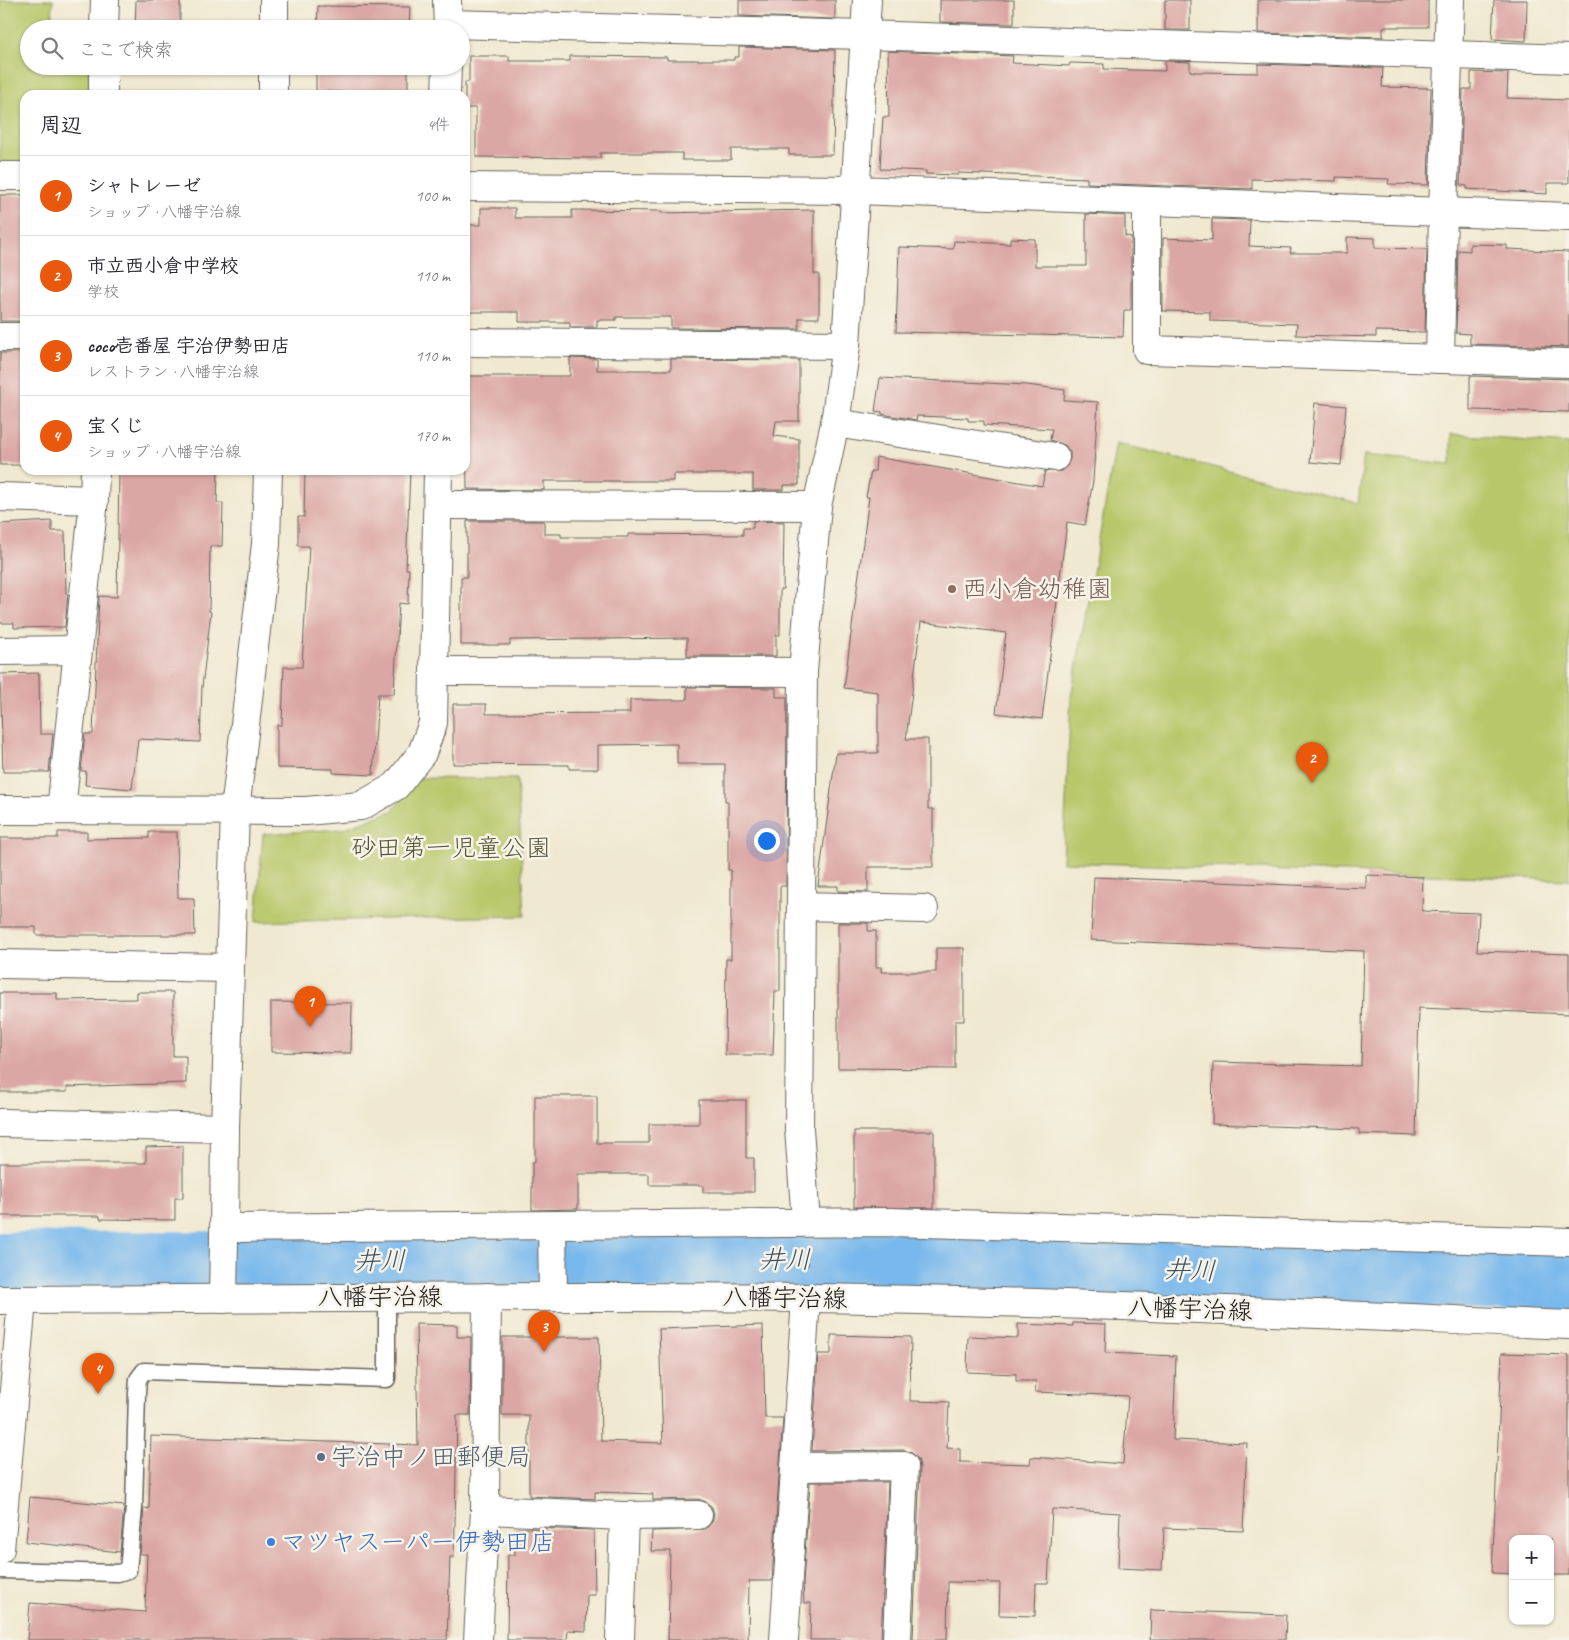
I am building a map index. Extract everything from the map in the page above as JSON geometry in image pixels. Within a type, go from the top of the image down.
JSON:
[{"type":"street","points":[[104,20],[105,0]]},
{"type":"street","points":[[274,0],[274,20]]},
{"type":"street","points":[[806,1222],[799,1130],[803,672],[817,506],[835,423],[846,345],[867,0]]},
{"type":"street","points":[[1440,359],[1450,0]]},
{"type":"street","points":[[448,18],[865,35],[1569,59]]},
{"type":"street","points":[[103,75],[103,90]]},
{"type":"street","points":[[273,75],[273,90]]},
{"type":"street","points":[[446,90],[447,75]]},
{"type":"street","points":[[0,176],[20,176]]},
{"type":"street","points":[[470,187],[856,190],[1569,217]]},
{"type":"street","points":[[1147,201],[1147,350],[1569,363]]},
{"type":"street","points":[[0,337],[20,337]]},
{"type":"street","points":[[470,342],[846,345]]},
{"type":"street","points":[[835,423],[1054,457]]},
{"type":"street","points":[[61,810],[76,650],[94,500],[95,475]]},
{"type":"street","points":[[223,1299],[225,1128],[235,811],[266,544],[268,475]]},
{"type":"street","points":[[0,810],[306,811],[361,806],[396,786],[422,753],[433,722],[438,475]]},
{"type":"street","points":[[0,498],[94,500]]},
{"type":"street","points":[[438,505],[817,506]]},
{"type":"street","points":[[0,651],[76,650]]},
{"type":"street","points":[[434,671],[803,672]]},
{"type":"street","points":[[802,906],[924,909]]},
{"type":"street","points":[[0,964],[230,968]]},
{"type":"street","points":[[0,1123],[225,1128]]},
{"type":"street","points":[[225,1233],[552,1229],[806,1222],[901,1222],[1569,1242]]},
{"type":"street","points":[[552,1229],[552,1290]]},
{"type":"street","name":"八幡宇治線","points":[[11,1300],[487,1297],[552,1290],[1145,1307],[1569,1325]]},
{"type":"street","points":[[478,1640],[485,1510],[487,1297]]},
{"type":"street","points":[[784,1640],[806,1298]]},
{"type":"street","points":[[0,1549],[11,1300]]},
{"type":"street","points":[[795,1467],[904,1466],[897,1640]]},
{"type":"street","points":[[485,1510],[624,1516],[698,1515]]},
{"type":"street","points":[[620,1640],[624,1516]]},
{"type":"lane","points":[[0,1570],[118,1573],[128,1570],[134,1508],[138,1379],[144,1371],[387,1379],[387,1297]]},
{"type":"green space","points":[[0,0],[53,0],[52,20],[20,20],[20,75],[90,75],[90,90],[20,90],[20,167],[0,166]]},
{"type":"green space","points":[[1451,434],[1569,443],[1569,880],[1063,862],[1071,697],[1116,443],[1358,503],[1364,455],[1451,464]]},
{"type":"green space","name":"砂田第一児童公園","points":[[420,778],[517,779],[525,916],[256,922],[263,834],[342,829],[392,811]]},
{"type":"building","points":[[136,0],[180,0],[180,20],[135,20]]},
{"type":"building","points":[[739,0],[835,0],[835,19],[739,16]]},
{"type":"building","points":[[940,0],[1014,0],[1014,24],[940,22]]},
{"type":"building","points":[[1165,0],[1190,0],[1190,30],[1165,30]]},
{"type":"building","points":[[1258,0],[1428,0],[1428,27],[1383,27],[1383,37],[1258,33]]},
{"type":"building","points":[[1494,0],[1527,0],[1526,41],[1492,39]]},
{"type":"building","points":[[318,6],[410,7],[409,20],[317,20]]},
{"type":"building","points":[[739,47],[835,50],[833,155],[789,155],[789,149],[731,149],[731,160],[682,160],[682,153],[600,153],[600,158],[476,157],[476,108],[470,108],[470,90],[465,90],[465,82],[469,82],[470,56],[509,56],[509,61],[570,61],[570,56],[667,57],[667,60],[734,60],[734,57],[739,57]]},
{"type":"building","points":[[888,51],[1013,56],[1012,63],[1069,66],[1070,63],[1104,64],[1104,69],[1165,71],[1165,61],[1190,62],[1190,71],[1197,72],[1258,73],[1258,64],[1383,68],[1382,87],[1431,88],[1428,185],[1388,184],[1389,179],[1336,177],[1336,181],[1252,179],[1252,189],[1087,183],[1087,178],[958,173],[958,175],[926,174],[926,171],[880,169],[883,117],[889,117]]},
{"type":"building","points":[[1471,72],[1508,73],[1507,98],[1569,100],[1569,183],[1547,183],[1547,194],[1467,189],[1467,186],[1460,185],[1463,89],[1471,89]]},
{"type":"building","points":[[316,75],[408,75],[408,90],[316,90]]},
{"type":"building","points":[[0,195],[20,195],[20,321],[0,321]]},
{"type":"building","points":[[481,208],[515,208],[515,218],[572,218],[572,210],[661,211],[661,213],[814,210],[814,274],[819,274],[819,318],[799,318],[799,329],[671,328],[671,317],[616,317],[616,320],[597,320],[597,327],[570,327],[570,322],[519,322],[519,312],[470,312],[470,225],[481,225]]},
{"type":"building","points":[[1086,214],[1125,216],[1125,236],[1131,237],[1131,310],[1124,310],[1123,337],[896,332],[899,247],[953,249],[954,241],[1010,244],[1010,238],[1035,239],[1035,266],[1086,266]]},
{"type":"building","points":[[1212,219],[1250,220],[1249,246],[1291,248],[1290,253],[1347,253],[1347,237],[1375,238],[1375,248],[1427,249],[1425,332],[1376,331],[1376,337],[1296,335],[1297,324],[1210,321],[1210,312],[1163,311],[1163,238],[1212,240]]},
{"type":"building","points":[[1470,244],[1507,245],[1507,249],[1569,252],[1569,347],[1470,344],[1470,334],[1456,333],[1458,250],[1470,251]]},
{"type":"building","points":[[0,353],[20,353],[20,465],[0,465]]},
{"type":"building","points":[[570,358],[597,359],[597,370],[671,370],[671,359],[799,360],[799,421],[776,421],[774,436],[799,439],[799,485],[784,485],[784,490],[753,490],[753,474],[673,474],[673,481],[544,481],[544,490],[467,489],[467,475],[470,475],[470,376],[570,376]]},
{"type":"building","points":[[1470,376],[1569,379],[1569,412],[1470,410]]},
{"type":"building","points":[[880,378],[1027,385],[1065,390],[1064,400],[1098,402],[1093,481],[1085,525],[1067,522],[1042,719],[996,713],[1006,633],[921,622],[906,739],[928,739],[928,809],[933,809],[933,867],[868,867],[868,892],[838,891],[838,886],[818,886],[836,753],[878,753],[878,692],[844,688],[869,497],[866,497],[871,471],[875,471],[876,457],[1042,486],[1045,471],[1061,471],[1067,466],[1070,459],[1070,452],[1065,445],[1050,440],[1052,429],[984,425],[984,421],[968,421],[968,418],[917,416],[916,420],[882,414],[882,412],[875,411]]},
{"type":"building","points":[[1315,403],[1346,406],[1341,465],[1310,462]]},
{"type":"building","points":[[119,475],[218,475],[217,503],[223,503],[222,546],[210,546],[209,611],[211,612],[202,687],[200,742],[138,739],[132,789],[85,785],[86,771],[81,771],[85,734],[93,734],[99,596],[117,597]]},
{"type":"building","points":[[305,475],[410,475],[406,569],[409,569],[408,604],[399,603],[394,694],[378,694],[373,775],[333,773],[333,769],[277,768],[277,725],[282,725],[284,667],[302,667],[309,546],[298,546],[298,517],[304,517]]},
{"type":"building","points":[[52,521],[52,531],[65,531],[66,593],[68,594],[65,627],[14,628],[14,623],[0,623],[0,524]]},
{"type":"building","points":[[467,521],[544,521],[544,534],[561,534],[561,537],[628,537],[628,534],[743,535],[743,528],[753,528],[753,521],[784,522],[783,589],[780,589],[780,635],[776,635],[776,656],[687,656],[687,638],[510,640],[510,645],[461,645],[461,577],[467,577]]},
{"type":"building","points":[[39,673],[40,734],[53,734],[49,772],[3,772],[0,674]]},
{"type":"building","points":[[687,687],[776,688],[776,697],[787,697],[786,886],[780,886],[780,991],[775,991],[773,1055],[725,1055],[726,959],[731,959],[731,870],[728,870],[728,801],[725,801],[725,764],[677,764],[677,744],[598,745],[598,769],[569,769],[569,765],[453,764],[453,704],[486,704],[486,714],[630,713],[630,700],[687,700]]},
{"type":"building","points":[[58,832],[87,832],[87,839],[149,838],[149,832],[177,832],[178,898],[194,898],[195,935],[36,935],[36,927],[0,927],[0,838],[58,838]]},
{"type":"building","points":[[1366,875],[1423,877],[1422,911],[1479,913],[1477,951],[1569,954],[1569,1014],[1419,1008],[1416,1136],[1359,1134],[1359,1129],[1212,1124],[1213,1062],[1361,1066],[1364,951],[1091,940],[1094,877],[1366,888]]},
{"type":"building","points":[[838,923],[868,923],[868,931],[876,931],[876,967],[881,967],[881,972],[936,972],[936,948],[964,948],[964,1021],[955,1021],[955,1069],[838,1068]]},
{"type":"building","points":[[137,992],[173,992],[173,1056],[186,1056],[186,1083],[67,1087],[67,1092],[0,1092],[0,993],[57,993],[57,1000],[137,999]]},
{"type":"building","points":[[271,1002],[352,1003],[351,1053],[271,1052]]},
{"type":"building","points":[[535,1096],[597,1096],[597,1143],[649,1143],[649,1124],[699,1124],[699,1100],[746,1100],[746,1158],[754,1158],[754,1192],[703,1192],[703,1185],[649,1185],[649,1174],[578,1174],[578,1209],[532,1210],[532,1162],[535,1162]]},
{"type":"building","points":[[854,1131],[934,1131],[934,1208],[854,1207]]},
{"type":"building","points":[[183,1146],[183,1198],[175,1198],[175,1220],[100,1219],[100,1216],[0,1216],[0,1163],[146,1163],[146,1147]]},
{"type":"building","points":[[1073,1323],[1106,1324],[1105,1353],[1176,1356],[1173,1440],[1247,1443],[1243,1531],[1164,1528],[1162,1570],[1118,1568],[1120,1513],[1052,1509],[1048,1583],[1036,1583],[1035,1616],[999,1615],[1000,1583],[948,1582],[947,1640],[913,1640],[920,1467],[918,1459],[912,1453],[904,1450],[812,1451],[818,1354],[831,1354],[831,1335],[911,1337],[910,1401],[949,1402],[947,1448],[960,1449],[960,1462],[1030,1464],[1031,1457],[1123,1464],[1128,1396],[1035,1392],[1036,1381],[1016,1381],[1016,1374],[967,1372],[968,1336],[1018,1338],[1018,1324],[1073,1326]]},
{"type":"building","name":"マツヤスーパー伊勢田店","points":[[416,1324],[457,1325],[457,1337],[471,1337],[470,1415],[457,1415],[454,1557],[450,1557],[447,1640],[27,1640],[30,1603],[145,1612],[147,1554],[140,1554],[144,1508],[149,1509],[151,1436],[418,1445]]},
{"type":"building","points":[[763,1325],[765,1418],[783,1418],[772,1581],[749,1581],[748,1640],[668,1640],[670,1551],[651,1551],[652,1531],[706,1529],[712,1522],[714,1514],[712,1507],[698,1499],[653,1500],[653,1494],[595,1492],[595,1499],[529,1496],[529,1415],[502,1415],[502,1337],[599,1337],[601,1441],[663,1443],[659,1329]]},
{"type":"building","points":[[1502,1353],[1569,1355],[1569,1575],[1554,1575],[1554,1535],[1509,1535],[1509,1574],[1492,1573]]},
{"type":"building","points":[[810,1482],[888,1482],[881,1640],[810,1640],[811,1603],[804,1603],[803,1582]]},
{"type":"building","points":[[30,1497],[124,1506],[120,1552],[26,1542]]},
{"type":"building","points":[[515,1529],[594,1530],[595,1595],[587,1595],[586,1631],[568,1630],[567,1640],[507,1640],[508,1555],[515,1555]]},
{"type":"building","points":[[1151,1610],[1286,1615],[1285,1640],[1150,1640]]},
{"type":"waterway","name":"井川","points":[[0,1262],[832,1259],[1569,1282]]},
{"type":"place","name":"西小倉幼稚園","points":[[952,589]]},
{"type":"place","name":"市立西小倉中学校","points":[[1312,783]]},
{"type":"place","name":"シャトレーゼ","points":[[310,1027]]},
{"type":"place","name":"coco壱番屋 宇治伊勢田店","points":[[544,1352]]},
{"type":"place","name":"宝くじ","points":[[98,1394]]},
{"type":"place","name":"宇治中ノ田郵便局","points":[[321,1457]]},
{"type":"place","name":"マツヤスーパー伊勢田店","points":[[271,1542]]}]
